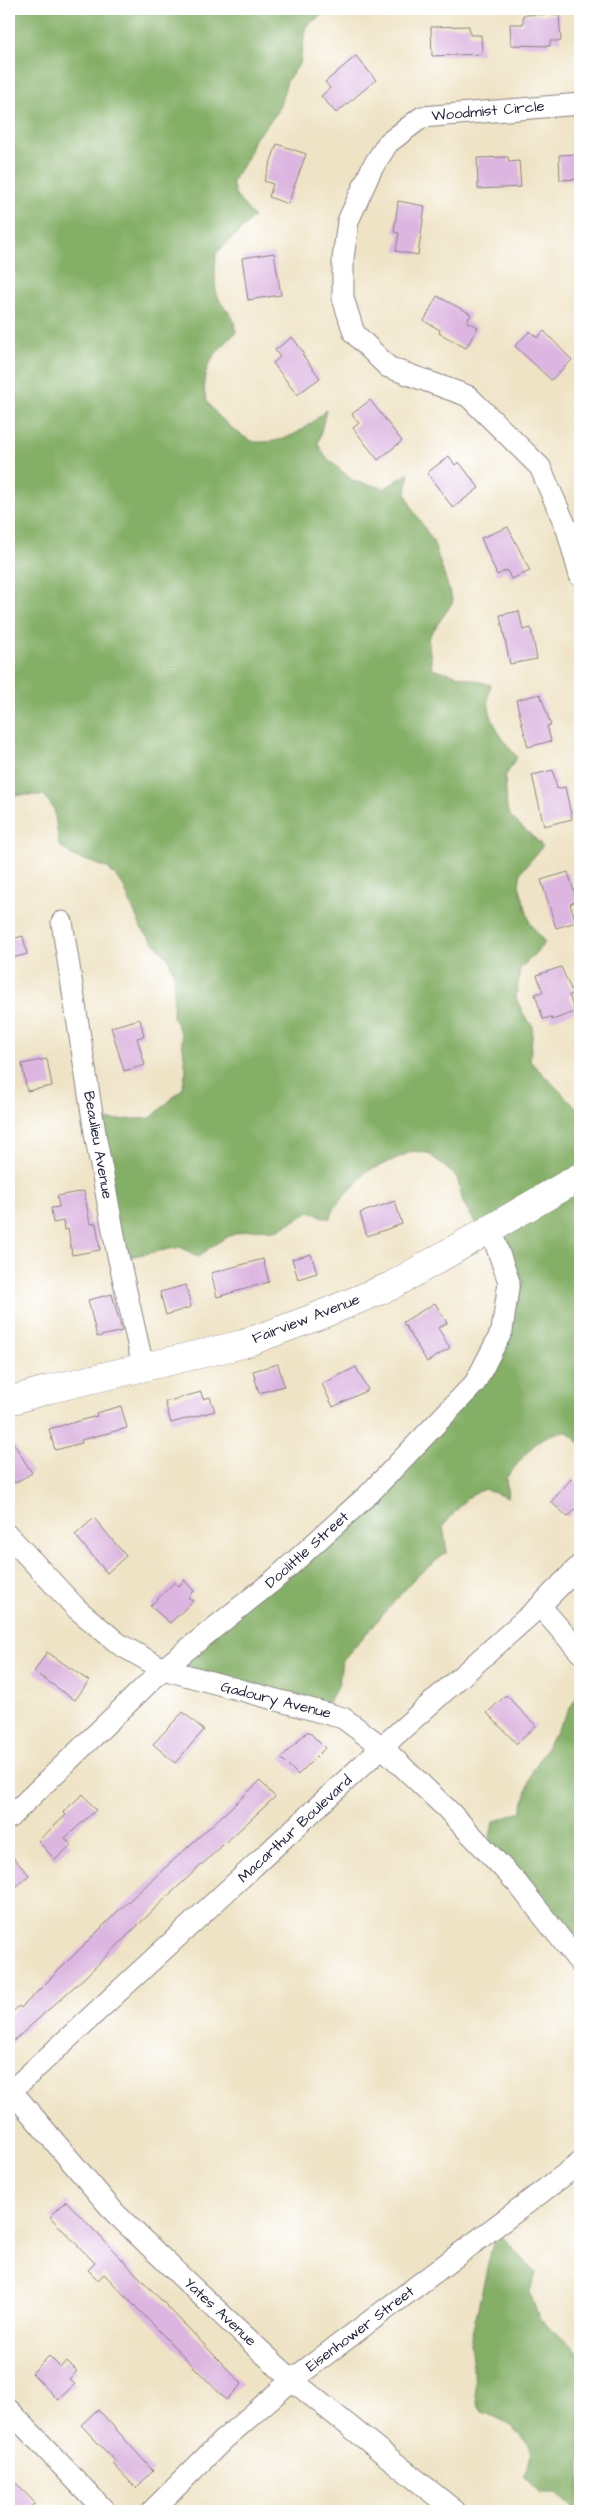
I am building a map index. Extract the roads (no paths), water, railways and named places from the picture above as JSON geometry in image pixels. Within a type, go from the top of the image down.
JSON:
[{"type":"main road","name":"Fairview Avenue","points":[[9,1401],[143,1366],[243,1344],[313,1318],[391,1286],[580,1177]]},
{"type":"street","name":"Woodmist Circle","points":[[580,104],[422,116],[388,143],[372,168],[348,221],[343,269],[343,298],[354,333],[388,367],[468,396],[540,466],[567,529],[580,576]]},
{"type":"street","name":"Beaulieu Avenue","points":[[62,922],[100,1158],[117,1251],[143,1366]]},
{"type":"street","name":"Doolittle Street","points":[[9,1818],[162,1669],[274,1580],[362,1500],[476,1383],[502,1331],[510,1282],[490,1228]]},
{"type":"street","name":"Gadoury Avenue","points":[[9,1536],[77,1609],[119,1644],[162,1669],[343,1718],[382,1747],[448,1810],[516,1883],[580,1963]]},
{"type":"street","name":"Macarthur Boulevard","points":[[10,2091],[382,1747],[540,1606],[580,1565]]},
{"type":"street","points":[[540,1606],[580,1652]]},
{"type":"street","name":"Yates Avenue","points":[[10,2091],[115,2213],[292,2380],[455,2511]]},
{"type":"street","name":"Eisenhower Street","points":[[152,2511],[222,2441],[292,2380],[580,2163]]},
{"type":"street","points":[[9,2410],[105,2511]]}]
